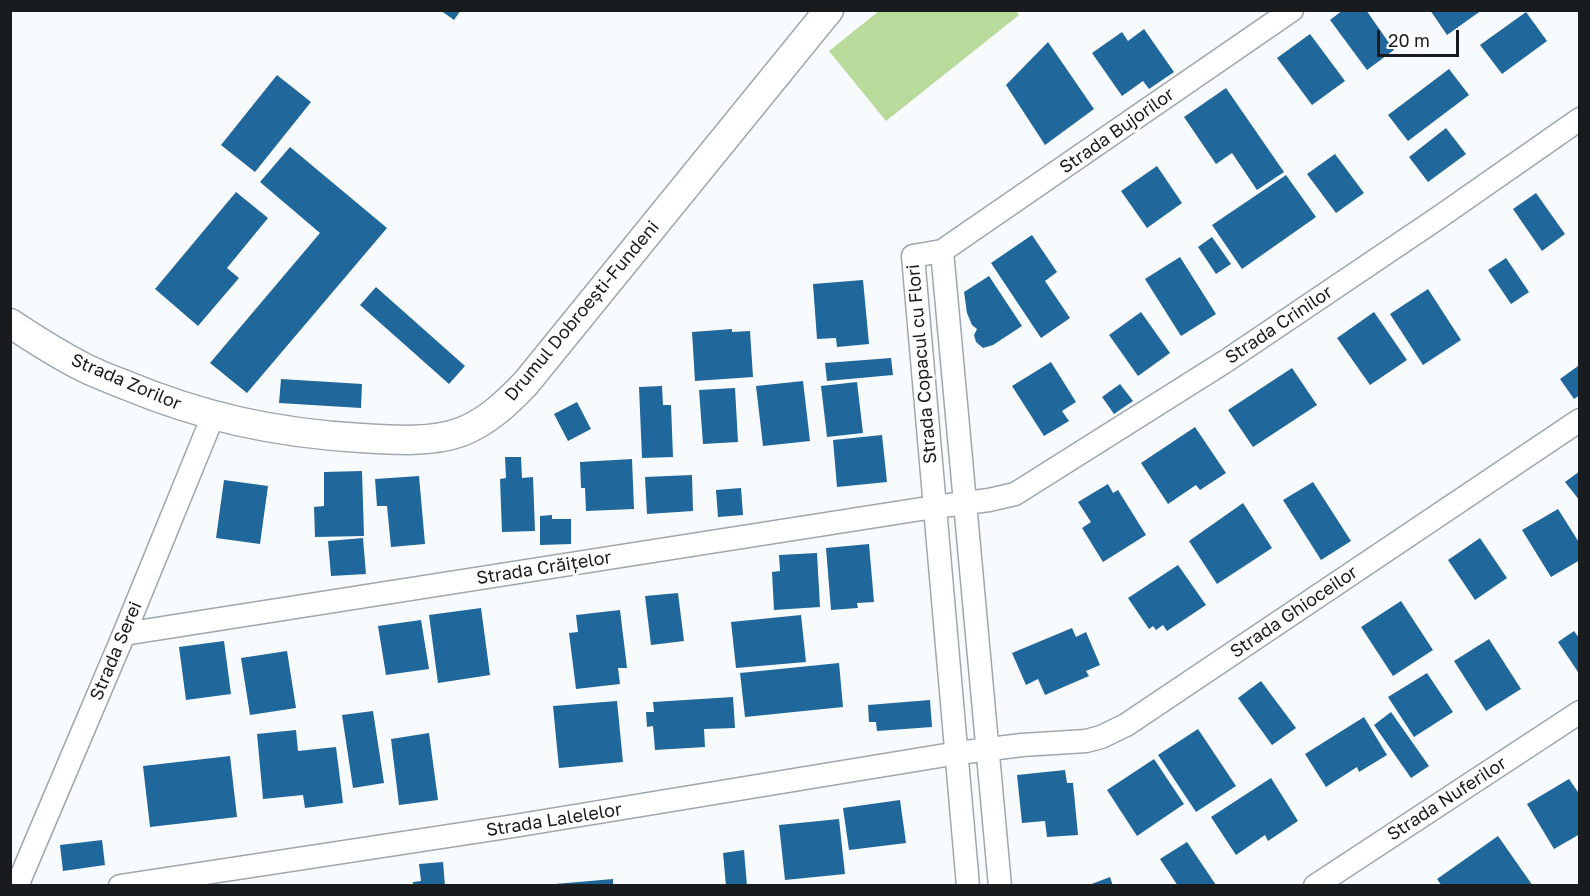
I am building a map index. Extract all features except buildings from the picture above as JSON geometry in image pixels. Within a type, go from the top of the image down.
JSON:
[{"type":"street","name":"Drumul Dobroești-Fundeni","points":[[213,416],[298,433],[378,439],[436,438],[458,433],[477,425],[511,399],[526,383],[829,10]]},
{"type":"street","name":"Strada Bujorilor","points":[[942,251],[1292,10]]},
{"type":"street","name":"Strada Crinilor","points":[[965,503],[1002,498],[1025,488],[1226,361],[1580,119]]},
{"type":"street","name":"Strada Copacul cu Flori","points":[[969,885],[913,256],[942,251],[1000,885]]},
{"type":"street","name":"Strada Zorilor","points":[[10,323],[85,368],[153,397],[213,416]]},
{"type":"street","name":"Strada Serei","points":[[17,885],[124,634],[213,416]]},
{"type":"street","name":"Strada Ghioceilor","points":[[988,749],[1086,741],[1101,737],[1126,725],[1580,420]]},
{"type":"street","name":"Strada Crăițelor","points":[[124,634],[965,503]]},
{"type":"street","name":"Strada Nuferilor","points":[[1314,885],[1580,712]]},
{"type":"street","name":"Strada Lalelelor","points":[[120,885],[514,826],[988,749]]},
{"type":"green space","points":[[879,11],[1016,11],[1019,15],[886,121],[829,51]]}]
